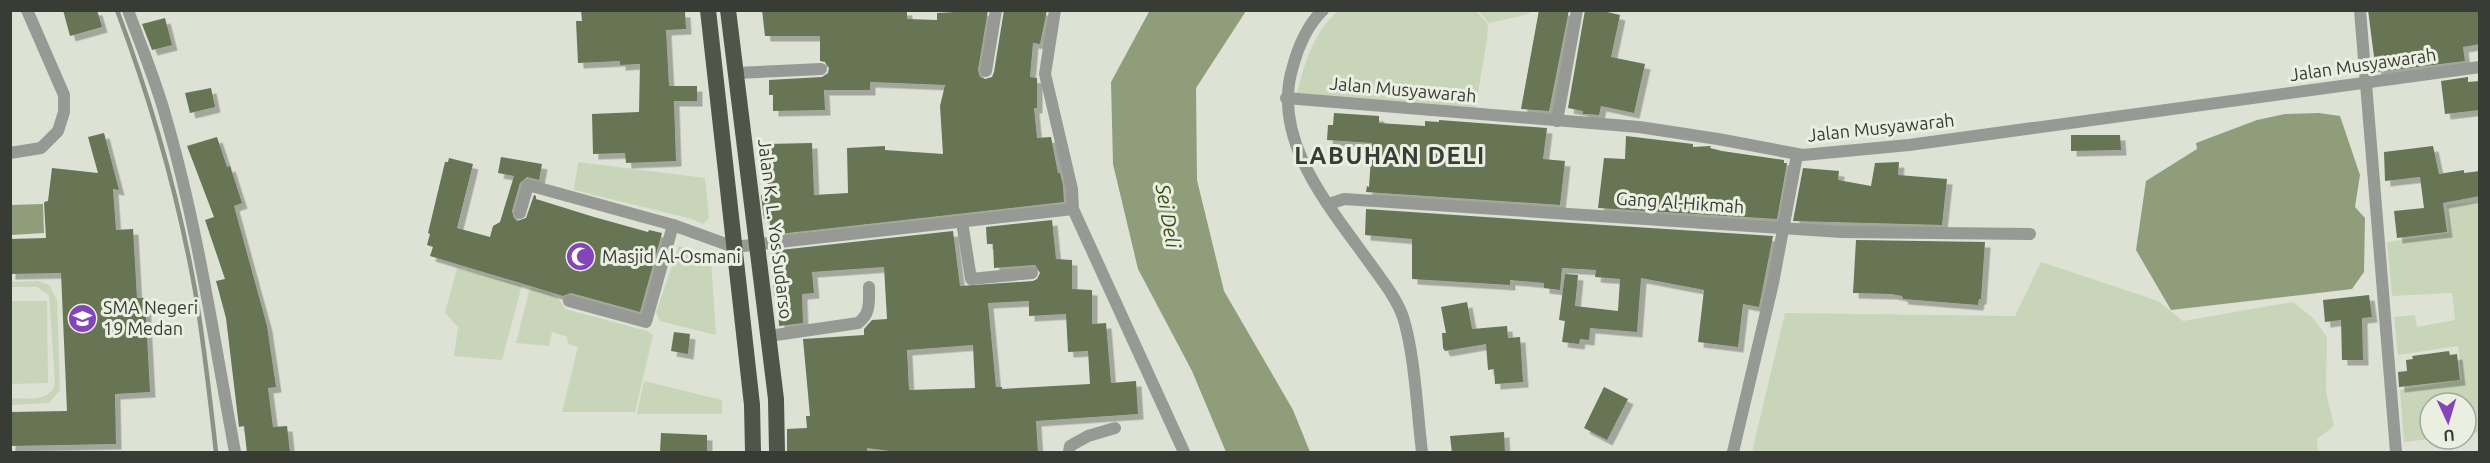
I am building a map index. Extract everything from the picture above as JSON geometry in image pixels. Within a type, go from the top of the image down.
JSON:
[{"type":"highway","points":[[708,10],[752,405],[753,453]]},
{"type":"highway","name":"Jalan K. L. Yos Sudarso","points":[[728,10],[776,399],[777,453]]},
{"type":"street","points":[[10,153],[41,148],[58,131],[64,112],[64,95],[27,10]]},
{"type":"street","points":[[128,10],[160,96],[181,174],[206,286],[235,453]]},
{"type":"street","points":[[986,71],[996,10]]},
{"type":"street","points":[[1055,10],[1045,74],[1072,189],[1072,208],[1184,453]]},
{"type":"street","points":[[1323,10],[1315,18],[1296,54],[1286,98],[1290,131],[1307,169],[1391,292],[1403,316],[1422,453]]},
{"type":"street","points":[[1557,121],[1577,10]]},
{"type":"street","points":[[2360,10],[2373,145],[2396,453]]},
{"type":"street","name":"Jalan Musyawarah","points":[[1286,98],[1678,133],[1797,155],[1825,155],[2480,67]]},
{"type":"street","points":[[736,73],[821,69]]},
{"type":"street","points":[[1733,453],[1773,283],[1797,155]]},
{"type":"street","points":[[520,213],[528,184],[673,225],[734,247],[1072,208]]},
{"type":"street","name":"Gang Al-Hikmah","points":[[1329,204],[1344,199],[1842,232],[2030,234]]},
{"type":"street","points":[[962,222],[971,279],[1032,273]]},
{"type":"street","points":[[569,301],[646,322],[673,225]]},
{"type":"street","points":[[769,336],[858,323],[866,318],[869,310],[869,287]]},
{"type":"street","points":[[1068,453],[1070,446],[1088,436],[1115,428]]},
{"type":"shaded area","points":[[1338,11],[1476,11],[1488,24],[1475,110],[1297,93],[1316,38]]},
{"type":"shaded area","points":[[1478,11],[1530,11],[1529,14],[1489,23]]},
{"type":"shaded area","points":[[578,162],[705,178],[709,218],[703,224],[692,219],[574,190]]},
{"type":"shaded area","points":[[2479,202],[2479,432],[2478,391],[2418,391],[2418,440],[2404,442],[2400,390],[2462,380],[2458,346],[2398,355],[2394,317],[2415,315],[2417,327],[2455,320],[2452,293],[2392,296],[2387,242],[2450,233],[2447,205]]},
{"type":"shaded area","points":[[679,246],[704,253],[711,259],[716,335],[660,321],[656,312]]},
{"type":"shaded area","points":[[2041,262],[2158,301],[2183,321],[2293,302],[2313,318],[2327,337],[2326,392],[2334,426],[2317,439],[2318,452],[1752,452],[1785,313],[2015,316]]},
{"type":"shaded area","points":[[457,268],[522,285],[502,360],[454,356],[458,327],[445,313]]},
{"type":"shaded area","points":[[38,281],[49,285],[57,300],[60,390],[49,403],[11,405],[11,398],[42,397],[52,390],[55,384],[49,295],[37,287],[11,287],[11,282]]},
{"type":"shaded area","points":[[530,288],[551,294],[559,299],[565,309],[647,331],[653,335],[635,412],[562,412],[578,347],[568,344],[567,337],[552,332],[549,346],[516,343]]},
{"type":"shaded area","points":[[11,301],[47,301],[48,383],[11,384]]},
{"type":"shaded area","points":[[644,381],[722,400],[722,414],[637,414]]},
{"type":"water","name":"Sei Deli","points":[[1150,10],[1246,11],[1196,88],[1197,180],[1224,291],[1293,410],[1310,452],[1226,452],[1192,371],[1138,269],[1113,164],[1111,82]]},
{"type":"water","points":[[2319,113],[2340,116],[2360,175],[2355,207],[2365,218],[2364,272],[2352,289],[2171,310],[2136,250],[2146,181],[2197,149],[2196,143],[2257,120],[2285,114]]},
{"type":"water","points":[[43,204],[44,233],[11,235],[11,205]]},
{"type":"building","points":[[63,10],[97,10],[102,27],[70,36]]},
{"type":"building","points":[[581,10],[685,12],[686,29],[666,30],[669,86],[697,86],[697,101],[674,101],[676,161],[626,163],[625,153],[593,154],[592,114],[639,112],[640,64],[620,65],[620,61],[578,63],[576,21],[582,21]]},
{"type":"building","points":[[762,10],[907,10],[907,19],[937,20],[937,13],[988,10],[978,70],[980,77],[985,79],[992,77],[994,72],[1004,10],[1047,10],[1040,44],[1033,43],[1030,77],[1037,78],[1037,108],[1034,108],[1037,138],[1051,137],[1058,173],[1060,173],[1063,185],[1064,202],[770,235],[770,219],[764,219],[761,195],[768,195],[766,144],[812,143],[814,195],[848,193],[847,148],[885,146],[885,150],[943,154],[940,106],[945,85],[870,82],[870,90],[824,90],[825,110],[773,111],[773,95],[769,95],[769,80],[822,77],[828,73],[829,68],[825,62],[820,61],[820,36],[765,36]]},
{"type":"building","points":[[1539,10],[1569,10],[1549,111],[1521,109]]},
{"type":"building","points":[[1585,10],[1599,10],[1620,15],[1611,57],[1645,64],[1634,113],[1601,106],[1599,115],[1583,114],[1583,111],[1568,108]]},
{"type":"building","points":[[2368,10],[2480,10],[2480,44],[2463,47],[2465,61],[2376,72]]},
{"type":"building","points":[[165,18],[172,45],[152,50],[142,24]]},
{"type":"building","points":[[2468,77],[2468,82],[2480,81],[2480,110],[2445,114],[2441,81]]},
{"type":"building","points":[[211,88],[215,107],[190,113],[185,93]]},
{"type":"building","points":[[1334,113],[1379,116],[1379,123],[1425,126],[1425,121],[1439,122],[1439,120],[1547,128],[1543,159],[1565,161],[1560,205],[1366,192],[1367,186],[1369,187],[1372,143],[1327,140],[1328,125],[1333,125]]},
{"type":"building","name":"SMA Negeri 19 Medan","points":[[104,133],[119,190],[113,189],[116,230],[133,229],[137,298],[145,298],[150,392],[115,394],[116,444],[10,446],[10,412],[67,411],[61,273],[10,274],[10,239],[46,238],[44,202],[48,201],[52,168],[98,173],[88,137]]},
{"type":"building","points":[[2071,135],[2120,135],[2121,150],[2071,151]]},
{"type":"building","points":[[1626,136],[1693,144],[1693,147],[1711,146],[1710,148],[1722,151],[1784,160],[1784,163],[1787,163],[1777,219],[1598,208],[1604,158],[1625,159]]},
{"type":"building","points":[[217,137],[227,167],[230,166],[242,203],[234,206],[267,326],[276,387],[268,388],[273,427],[287,426],[290,453],[247,453],[244,426],[239,427],[226,318],[216,281],[225,279],[205,220],[214,217],[187,146]]},
{"type":"building","points":[[2433,146],[2439,174],[2464,170],[2464,173],[2480,171],[2480,196],[2443,203],[2447,232],[2397,238],[2394,211],[2424,208],[2420,177],[2385,181],[2384,152]]},
{"type":"building","name":"Masjid Al-Osmani","points":[[501,157],[542,164],[539,180],[527,177],[520,183],[512,211],[517,221],[526,218],[534,195],[536,199],[594,217],[648,232],[649,230],[662,233],[640,312],[571,293],[563,296],[430,256],[433,247],[427,245],[430,234],[428,233],[445,162],[448,162],[449,158],[473,164],[457,228],[490,237],[493,226],[500,222],[514,176],[498,173]]},
{"type":"building","points":[[1899,162],[1898,175],[1947,179],[1942,225],[1793,221],[1803,168],[1839,171],[1838,180],[1871,186],[1875,163]]},
{"type":"building","points":[[1366,209],[1773,236],[1759,307],[1743,304],[1738,347],[1698,342],[1704,290],[1641,278],[1637,332],[1590,328],[1589,340],[1580,339],[1579,344],[1562,342],[1565,321],[1559,320],[1565,274],[1578,275],[1575,306],[1618,311],[1620,279],[1595,277],[1596,270],[1562,268],[1560,290],[1544,288],[1544,283],[1510,280],[1510,285],[1412,279],[1412,239],[1365,235]]},
{"type":"building","points":[[1052,220],[1056,259],[1072,260],[1072,289],[1092,290],[1092,324],[1106,323],[1111,383],[1136,381],[1138,414],[1036,421],[1038,453],[904,453],[867,448],[867,453],[787,453],[787,429],[807,428],[806,416],[810,416],[803,339],[864,335],[864,329],[872,320],[887,319],[884,267],[812,272],[814,293],[802,294],[803,323],[779,326],[778,296],[774,296],[771,251],[953,231],[960,286],[1037,279],[1040,273],[1035,265],[994,268],[993,244],[987,244],[986,227]],"holes":[[[1029,301],[1029,316],[1066,314],[1068,352],[1088,351],[1090,384],[1002,389],[1002,387],[996,387],[988,303]],[[973,345],[975,388],[909,390],[907,350]]]},
{"type":"building","points":[[1856,240],[1985,242],[1981,299],[1978,305],[1903,299],[1902,296],[1891,294],[1853,293]]},
{"type":"building","points":[[2369,295],[2372,317],[2362,318],[2363,360],[2342,360],[2341,320],[2325,322],[2323,300]]},
{"type":"building","points":[[1467,302],[1472,329],[1507,326],[1508,338],[1520,337],[1523,382],[1495,384],[1494,369],[1488,370],[1486,344],[1445,351],[1442,333],[1446,333],[1441,307]]},
{"type":"building","points":[[674,332],[690,334],[688,354],[671,351]]},
{"type":"building","points":[[2449,351],[2450,355],[2457,354],[2460,380],[2399,387],[2398,372],[2407,371],[2406,360],[2413,359],[2412,356]]},
{"type":"building","points":[[1604,387],[1628,399],[1607,440],[1584,428]]},
{"type":"building","points":[[1504,432],[1505,453],[1452,453],[1450,436]]},
{"type":"building","points":[[661,433],[707,435],[707,453],[660,452]]},
{"type":"railway","points":[[117,10],[152,114],[172,184],[188,254],[207,371],[216,452]]},
{"type":"place","name":"Masjid Al-Osmani","points":[[581,257]]},
{"type":"place","name":"SMA Negeri 19 Medan","points":[[82,318]]},
{"type":"district","name":"LABUHAN DELI","points":[[1390,156]]}]
